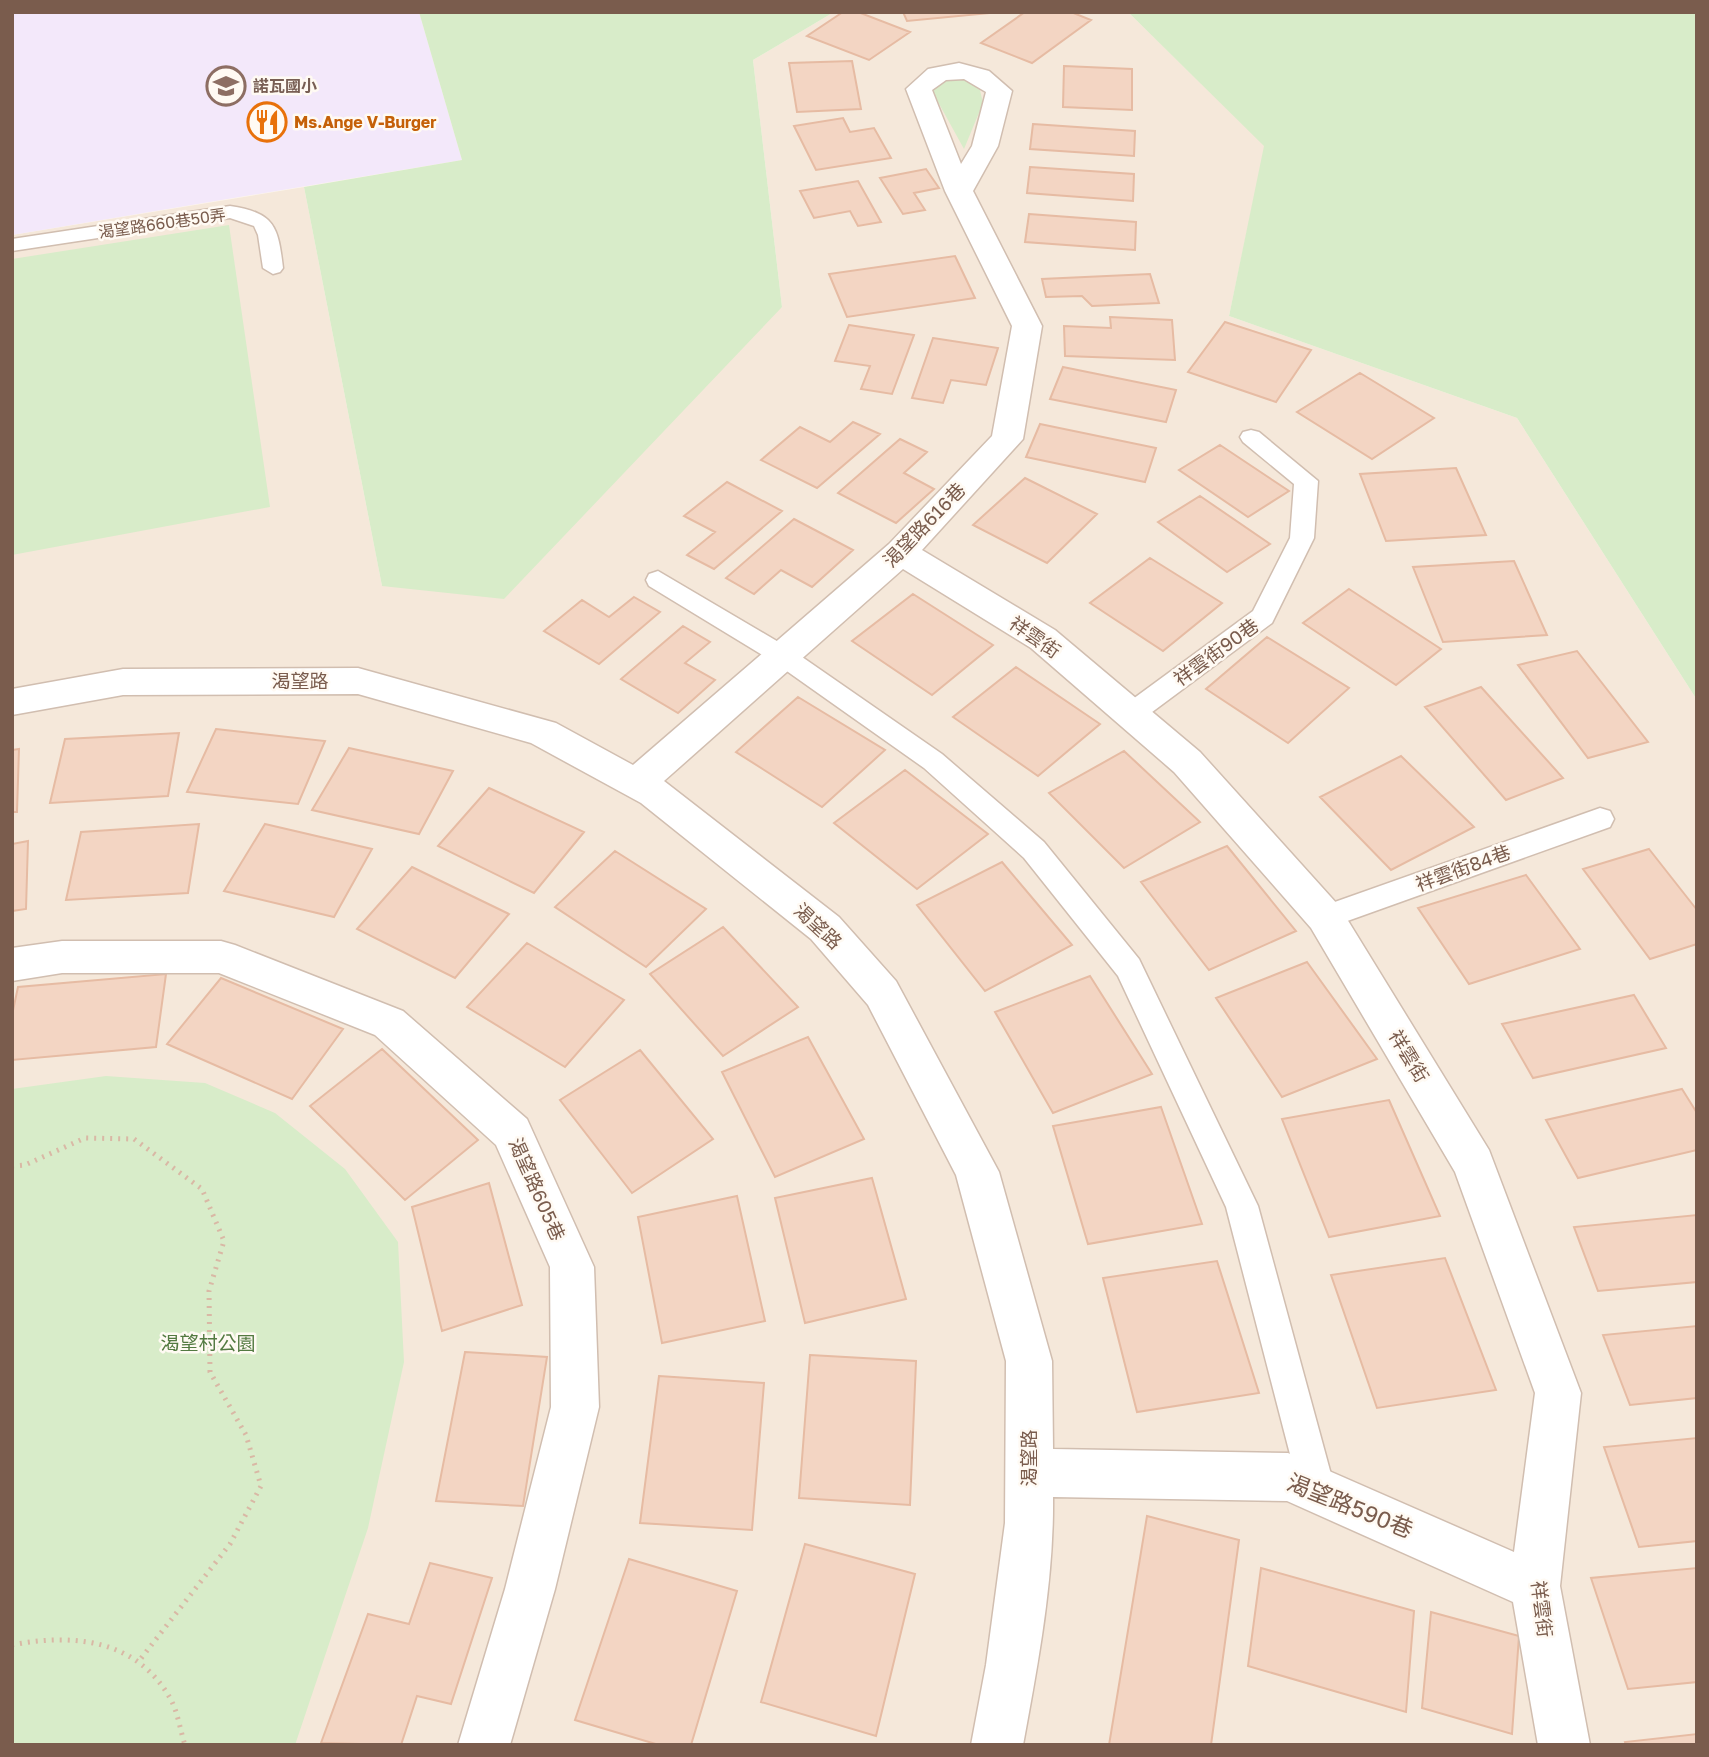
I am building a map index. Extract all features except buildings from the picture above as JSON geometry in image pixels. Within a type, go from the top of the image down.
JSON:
[{"type":"street","name":"渴望路616巷","points":[[637,783],[901,552],[1007,439],[1027,326],[959,191]]},
{"type":"street","name":"祥雲街","points":[[901,552],[1043,639],[1187,762],[1325,918],[1474,1164],[1558,1393],[1535,1586],[1564,1745]]},
{"type":"street","name":"渴望路","points":[[12,702],[122,682],[358,681],[543,733],[654,793],[825,928],[881,993],[977,1172],[1029,1361],[1028,1523],[1012,1665],[997,1745]]},
{"type":"street","name":"渴望路605巷","points":[[12,965],[62,957],[222,957],[389,1023],[512,1132],[572,1266],[575,1407],[530,1589],[484,1745]]},
{"type":"street","name":"渴望路590巷","points":[[1028,1473],[1288,1477],[1535,1586]]},
{"type":"lane","name":"渴望路660巷50弄","points":[[12,245],[230,212],[253,215],[267,229],[273,268]]},
{"type":"lane","name":"祥雲街90巷","points":[[1130,714],[1263,617],[1302,538],[1306,481],[1251,438]]},
{"type":"lane","points":[[658,580],[783,656],[933,761],[1034,850],[1129,968],[1242,1206],[1317,1489]]},
{"type":"lane","name":"祥雲街84巷","points":[[1325,918],[1600,818]]},
{"type":"path","points":[[12,1166],[25,1165],[85,1138],[134,1139],[202,1189],[224,1241],[209,1291],[211,1372],[246,1435],[261,1486],[230,1544],[139,1661]]},
{"type":"path","points":[[12,1645],[47,1637],[97,1640],[139,1661],[170,1699],[185,1745]]},
{"type":"shaded area","name":"諾瓦國小","points":[[12,12],[419,12],[462,160],[12,235]]},
{"type":"shaded area","points":[[834,12],[1128,12],[1265,146],[1229,316],[1517,418],[1697,700],[1697,1745],[12,1745],[12,235],[304,187],[382,586],[782,307],[753,60]]},
{"type":"green space","points":[[419,12],[834,12],[753,60],[782,307],[504,599],[382,586],[304,187],[462,160]]},
{"type":"green space","points":[[1128,12],[1697,12],[1697,700],[1517,418],[1229,316],[1264,146]]},
{"type":"green space","points":[[945,78],[965,78],[979,86],[983,103],[964,149],[932,91]]},
{"type":"green space","points":[[229,225],[270,507],[12,555],[12,259]]},
{"type":"green space","name":"渴望村公園","points":[[106,1076],[205,1083],[275,1113],[345,1169],[398,1242],[404,1362],[368,1528],[295,1745],[12,1745],[12,1089]]},
{"type":"place","name":"諾瓦國小","points":[[226,86]]},
{"type":"place","name":"Ms.Ange V-Burger","points":[[267,122]]}]
